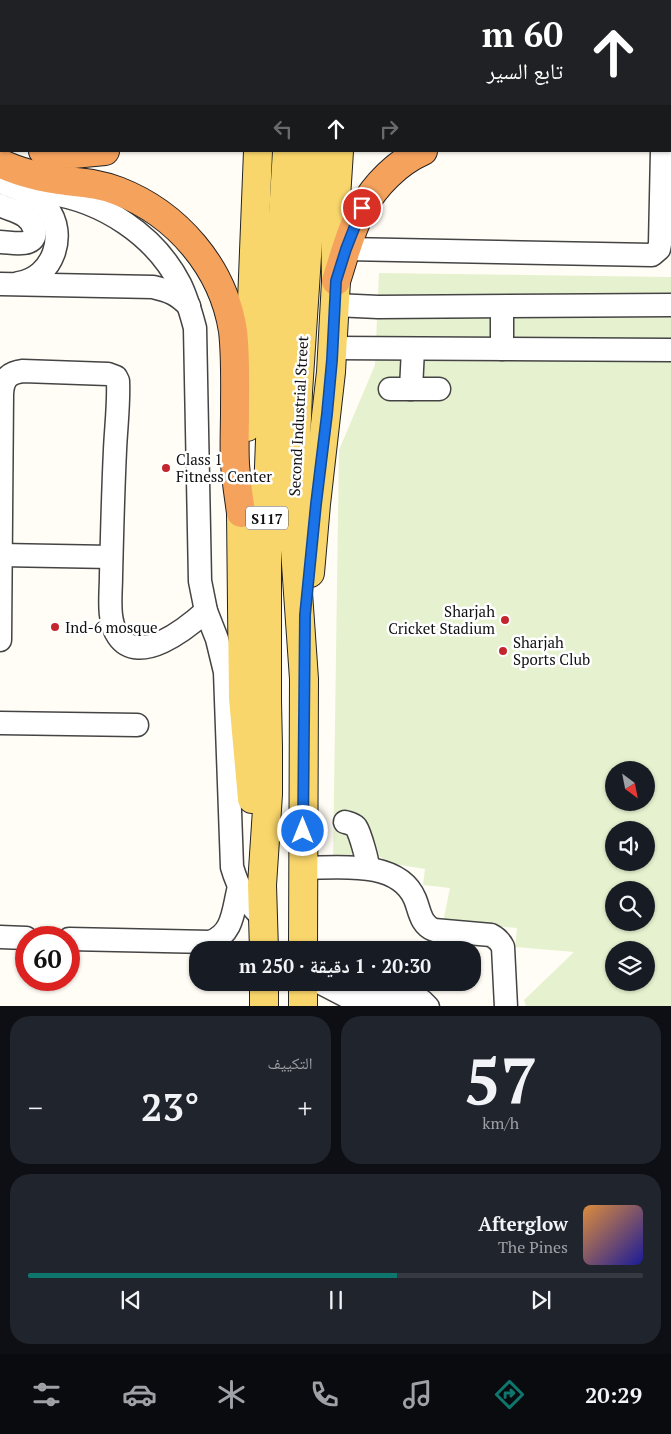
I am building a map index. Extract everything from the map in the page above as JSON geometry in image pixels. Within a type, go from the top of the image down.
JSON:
[{"type":"highway","points":[[54,152],[73,154],[94,152]]},
{"type":"highway","points":[[335,293],[346,249],[362,208],[377,187],[395,169],[421,152]]},
{"type":"highway","points":[[0,163],[36,176],[94,184],[117,190],[139,200],[159,212],[178,227],[194,244],[208,264],[225,300],[233,330],[235,354],[235,464],[240,513]]},
{"type":"main road","points":[[251,886],[254,816],[243,698],[240,513],[248,407],[258,152]]},
{"type":"main road","name":"Second Industrial Street","points":[[264,941],[263,918],[251,886],[268,794],[268,492],[272,386],[287,152]]},
{"type":"main road","name":"Second Industrial Street","points":[[303,941],[304,679],[293,521],[298,392],[314,152]]},
{"type":"main road","points":[[304,679],[305,615],[327,414],[332,348],[335,293],[335,213],[339,152]]},
{"type":"main road","points":[[264,991],[264,1006]]},
{"type":"main road","points":[[303,991],[303,1006]]},
{"type":"street","points":[[346,249],[652,255],[659,249],[660,244],[662,152]]},
{"type":"street","points":[[0,182],[37,199],[46,207],[53,218],[57,231],[57,244],[53,257],[45,268],[36,277],[23,282],[5,284]]},
{"type":"street","points":[[25,192],[48,193],[70,198],[114,216],[134,228],[168,263],[180,284],[189,306],[194,328],[200,581],[206,611],[217,639],[225,672],[231,856],[234,872],[251,886],[225,934],[218,940],[210,942],[80,939]]},
{"type":"street","points":[[0,205],[25,216],[32,224],[35,233],[30,241],[0,242]]},
{"type":"street","points":[[5,284],[153,287],[180,297],[189,306]]},
{"type":"street","points":[[335,293],[378,307],[671,305]]},
{"type":"street","points":[[502,307],[502,349]]},
{"type":"street","points":[[332,348],[671,350]]},
{"type":"street","points":[[413,349],[400,389],[439,389]]},
{"type":"street","points":[[0,640],[3,386],[7,378],[14,373],[23,371],[108,374],[118,381],[111,614],[113,626],[118,636],[126,644],[138,648],[148,647],[161,642],[184,628],[206,611]]},
{"type":"street","points":[[1,555],[112,557]]},
{"type":"street","points":[[0,723],[137,725]]},
{"type":"street","points":[[345,822],[352,824],[357,829],[368,868]]},
{"type":"street","points":[[303,868],[368,868],[389,874],[402,881],[410,891],[426,926],[434,930],[491,935],[500,942],[503,953],[506,1006]]},
{"type":"street","points":[[0,937],[15,938]]},
{"type":"street","points":[[331,994],[416,1000],[422,1001],[428,1006]]},
{"type":"green space","name":"Sharjah Cricket Stadium","points":[[379,273],[671,277],[671,1006],[526,1006],[524,1000],[574,952],[515,947],[517,928],[443,922],[450,888],[423,885],[425,869],[382,862],[382,857],[372,856],[333,860],[339,450],[375,365]]},
{"type":"place","name":"Class 1 Fitness Center","points":[[166,468]]},
{"type":"place","name":"Sharjah Cricket Stadium","points":[[505,620]]},
{"type":"place","name":"Ind-6 mosque","points":[[55,627]]},
{"type":"place","name":"Sharjah Sports Club","points":[[503,651]]},
{"type":"route","points":[[303,831],[305,615],[321,455],[327,414],[336,281],[362,208]]}]
